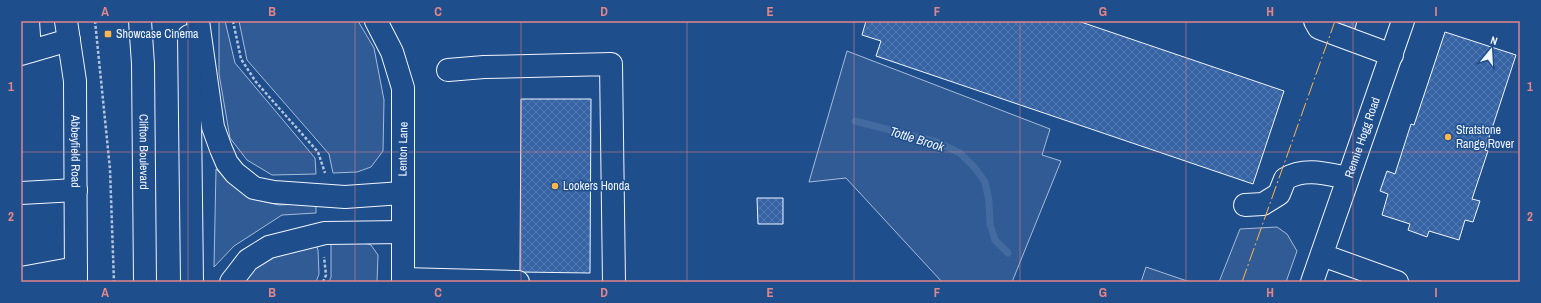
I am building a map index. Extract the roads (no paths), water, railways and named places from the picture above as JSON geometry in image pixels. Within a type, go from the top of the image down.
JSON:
[{"type":"main road","points":[[26,53],[28,21]]},
{"type":"main road","name":"Clifton Boulevard","points":[[140,21],[143,64],[145,282]]},
{"type":"main road","points":[[188,21],[192,282]]},
{"type":"main road","points":[[198,21],[213,127],[224,156],[235,173],[254,188],[274,192],[345,197],[402,193]]},
{"type":"main road","name":"Lenton Lane","points":[[376,21],[392,52],[403,88],[403,280]]},
{"type":"main road","points":[[1314,21],[1318,28],[1392,55]]},
{"type":"main road","name":"Rennie Hogg Road","points":[[1312,282],[1403,21]]},
{"type":"main road","points":[[26,53],[68,31]]},
{"type":"main road","name":"Abbeyfield Road","points":[[68,31],[75,81],[76,275]]},
{"type":"main road","points":[[448,70],[484,67],[611,64],[614,282]]},
{"type":"main road","points":[[1245,205],[1263,204],[1279,194],[1285,179],[1293,174],[1314,171],[1348,178]]},
{"type":"main road","points":[[21,194],[76,190]]},
{"type":"main road","points":[[231,282],[248,260],[269,247],[325,233],[402,232]]},
{"type":"main road","points":[[1322,255],[1397,282]]},
{"type":"main road","points":[[21,278],[76,275]]},
{"type":"main road","points":[[403,280],[518,282]]},
{"type":"waterway","name":"Tottle Brook","points":[[855,121],[937,142],[960,153],[975,168],[985,182],[989,201],[990,224],[995,240],[1008,253]]},
{"type":"place","name":"Showcase Cinema","points":[[108,34]]},
{"type":"place","name":"Stratstone Range Rover","points":[[1448,137]]},
{"type":"place","name":"Lookers Honda","points":[[555,186]]}]
